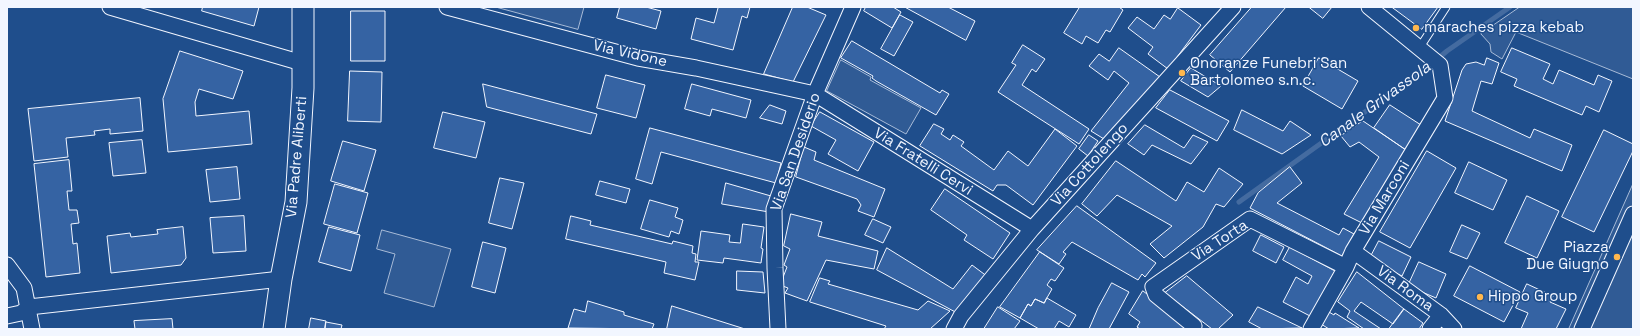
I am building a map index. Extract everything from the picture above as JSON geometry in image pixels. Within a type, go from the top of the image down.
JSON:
[{"type":"street","points":[[110,7],[302,64]]},
{"type":"street","name":"Via Padre Aliberti","points":[[274,329],[281,279],[296,202],[303,88],[303,7]]},
{"type":"street","name":"Via Vidone","points":[[447,7],[638,58],[696,68],[815,94]]},
{"type":"street","name":"Via San Desiderio","points":[[778,329],[774,268],[774,209],[815,94],[853,7]]},
{"type":"street","name":"Via Cottolengo","points":[[954,329],[961,316],[1032,229],[1233,7]]},
{"type":"street","points":[[1369,7],[1420,47]]},
{"type":"street","name":"Via Marconi","points":[[1310,329],[1346,267],[1353,251],[1445,98],[1437,62],[1420,47]]},
{"type":"street","name":"Via Fratelli Cervi","points":[[815,94],[1032,229]]},
{"type":"street","points":[[1582,329],[1633,214]]},
{"type":"street","name":"Via Torta","points":[[1193,329],[1194,326],[1156,294],[1153,287],[1250,219],[1346,267]]},
{"type":"street","name":"Via Roma","points":[[1353,251],[1441,315],[1454,329]]},
{"type":"street","points":[[7,265],[24,288],[29,307],[32,329]]},
{"type":"street","points":[[7,316],[21,313],[29,307],[281,279]]},
{"type":"street","points":[[1430,329],[1441,315]]},
{"type":"lane","points":[[1420,47],[1446,7]]},
{"type":"shaded area","points":[[496,7],[584,7],[578,29]]},
{"type":"shaded area","points":[[1520,7],[1633,7],[1633,79],[1516,32],[1502,59],[1491,52],[1490,44],[1481,34]]},
{"type":"shaded area","points":[[841,60],[871,77],[870,80],[921,108],[906,134],[827,91]]},
{"type":"shaded area","name":"Piazza Due Giugno","points":[[1633,184],[1633,329],[1569,329]]},
{"type":"shaded area","points":[[382,230],[451,249],[434,307],[384,293],[395,254],[377,249]]},
{"type":"building","points":[[203,7],[259,7],[254,26],[202,11]]},
{"type":"building","points":[[620,7],[646,7],[661,11],[656,29],[617,18]]},
{"type":"building","points":[[715,7],[750,7],[747,18],[742,16],[733,50],[691,39],[696,18],[714,23],[718,8]]},
{"type":"building","points":[[793,7],[807,7],[826,15],[793,82],[764,74]]},
{"type":"building","points":[[866,7],[893,7],[901,12],[892,28],[864,11]]},
{"type":"building","points":[[905,7],[948,7],[975,21],[966,40]]},
{"type":"building","points":[[1080,7],[1119,7],[1123,10],[1110,32],[1106,30],[1098,43],[1086,36],[1082,44],[1064,33]]},
{"type":"building","points":[[1252,7],[1286,7],[1230,72],[1210,55]]},
{"type":"building","points":[[1309,7],[1332,7],[1323,18]]},
{"type":"building","points":[[1392,7],[1438,7],[1422,29]]},
{"type":"building","points":[[1178,8],[1201,25],[1168,69],[1148,54],[1153,47],[1128,28],[1137,17],[1154,29],[1164,15],[1170,19]]},
{"type":"building","points":[[351,11],[385,11],[385,61],[351,61]]},
{"type":"building","points":[[900,15],[913,22],[894,56],[881,49]]},
{"type":"building","points":[[852,41],[940,93],[942,90],[949,94],[936,115],[876,81],[872,78],[873,76],[841,58]]},
{"type":"building","points":[[1023,45],[1045,59],[1036,72],[1032,69],[1022,85],[1089,129],[1079,144],[998,92],[1016,65],[1012,63]]},
{"type":"building","points":[[1119,48],[1160,77],[1104,139],[1091,131],[1129,83],[1114,71],[1108,80],[1089,66],[1099,54],[1109,61]]},
{"type":"building","points":[[1512,48],[1550,64],[1543,79],[1553,84],[1559,70],[1594,85],[1598,75],[1612,81],[1599,112],[1586,106],[1582,115],[1514,86],[1517,79],[1501,72]]},
{"type":"building","points":[[180,51],[243,71],[233,99],[199,89],[195,102],[196,116],[249,111],[252,144],[168,152],[163,99]]},
{"type":"building","points":[[1319,58],[1358,81],[1342,109],[1303,86]]},
{"type":"building","points":[[1487,58],[1499,63],[1492,84],[1481,81],[1472,111],[1530,138],[1534,129],[1572,145],[1562,171],[1445,121],[1462,70],[1466,64],[1476,62],[1484,65]]},
{"type":"building","points":[[1191,68],[1221,86],[1208,97],[1181,81]]},
{"type":"building","points":[[350,71],[382,72],[381,122],[348,121]]},
{"type":"building","points":[[606,75],[645,85],[636,118],[597,108]]},
{"type":"building","points":[[483,84],[597,114],[591,134],[487,107]]},
{"type":"building","points":[[692,84],[751,100],[746,118],[712,109],[710,116],[685,109]]},
{"type":"building","points":[[1170,90],[1229,121],[1217,141],[1156,108]]},
{"type":"building","points":[[140,98],[143,131],[110,134],[110,129],[94,131],[95,135],[66,138],[68,157],[34,161],[28,109]]},
{"type":"building","points":[[770,105],[786,111],[782,124],[760,118]]},
{"type":"building","points":[[1390,105],[1421,125],[1406,150],[1374,128]]},
{"type":"building","points":[[1242,110],[1283,131],[1290,121],[1311,135],[1282,154],[1234,130]]},
{"type":"building","points":[[443,112],[485,122],[476,158],[434,148]]},
{"type":"building","points":[[820,112],[874,142],[858,171],[828,154],[836,140],[811,126]]},
{"type":"building","points":[[1363,121],[1406,150],[1362,223],[1344,214],[1379,157],[1359,142],[1350,147],[1341,136]]},
{"type":"building","points":[[934,124],[944,129],[941,134],[950,140],[953,135],[964,142],[961,146],[994,170],[1008,151],[1028,166],[1055,129],[1077,146],[1033,205],[1006,185],[997,185],[993,191],[920,146]]},
{"type":"building","points":[[1145,125],[1184,148],[1193,135],[1208,142],[1191,164],[1152,145],[1144,155],[1128,144]]},
{"type":"building","points":[[650,128],[781,163],[776,183],[661,152],[652,184],[636,179]]},
{"type":"building","points":[[1604,130],[1633,144],[1633,151],[1594,232],[1562,217]]},
{"type":"building","points":[[1089,135],[1098,141],[1088,156],[1079,149]]},
{"type":"building","points":[[142,140],[146,173],[113,176],[109,143]]},
{"type":"building","points":[[343,141],[376,150],[364,191],[331,181]]},
{"type":"building","points":[[804,147],[816,152],[814,160],[885,189],[874,217],[858,211],[861,205],[857,199],[796,177]]},
{"type":"building","points":[[1427,151],[1456,168],[1410,248],[1380,232]]},
{"type":"building","points":[[69,160],[72,191],[67,191],[69,210],[77,210],[79,223],[71,224],[73,244],[77,243],[80,273],[46,277],[34,164]]},
{"type":"building","points":[[1116,161],[1176,201],[1187,182],[1204,192],[1219,168],[1243,184],[1224,207],[1216,204],[1203,227],[1164,258],[1150,244],[1172,226],[1117,195],[1097,216],[1082,204]]},
{"type":"building","points":[[1469,162],[1507,180],[1493,210],[1455,193]]},
{"type":"building","points":[[237,167],[240,199],[210,202],[206,170]]},
{"type":"building","points":[[1290,167],[1302,183],[1277,203],[1339,235],[1343,228],[1354,234],[1342,256],[1250,208],[1258,193]]},
{"type":"building","points":[[500,178],[524,183],[512,229],[489,223]]},
{"type":"building","points":[[600,181],[630,189],[626,203],[596,195]]},
{"type":"building","points":[[726,183],[771,196],[769,212],[722,204]]},
{"type":"building","points":[[335,184],[368,193],[357,233],[324,224]]},
{"type":"building","points":[[945,189],[1010,233],[993,259],[964,240],[967,235],[931,210]]},
{"type":"building","points":[[1527,196],[1559,211],[1537,258],[1505,243]]},
{"type":"building","points":[[650,200],[678,208],[675,217],[683,220],[679,234],[671,231],[669,237],[641,229]]},
{"type":"building","points":[[1077,206],[1156,263],[1145,277],[1142,274],[1138,280],[1072,242],[1063,252],[1066,254],[1059,264],[1037,250]]},
{"type":"building","points":[[791,214],[822,222],[818,236],[878,251],[874,269],[826,260],[807,301],[785,293],[788,288],[780,285],[787,267],[784,265],[790,249],[784,246]]},
{"type":"building","points":[[244,216],[246,251],[213,253],[210,218]]},
{"type":"building","points":[[571,216],[591,221],[590,225],[672,244],[673,241],[693,246],[692,253],[696,254],[695,262],[699,262],[695,280],[664,273],[666,262],[566,239]]},
{"type":"building","points":[[873,219],[891,227],[883,243],[865,235]]},
{"type":"building","points":[[743,224],[764,227],[761,248],[763,249],[761,263],[724,258],[723,263],[697,260],[701,231],[730,235],[729,242],[740,243]]},
{"type":"building","points":[[1462,225],[1480,233],[1467,259],[1450,252]]},
{"type":"building","points":[[183,227],[186,258],[181,265],[111,273],[107,236],[130,233],[131,237],[158,234],[157,230]]},
{"type":"building","points":[[329,227],[360,235],[351,271],[319,262]]},
{"type":"building","points":[[1261,235],[1284,247],[1276,263],[1253,251]]},
{"type":"building","points":[[1379,241],[1411,257],[1402,276],[1369,260]]},
{"type":"building","points":[[483,242],[506,248],[495,293],[472,287]]},
{"type":"building","points":[[1290,247],[1335,271],[1310,316],[1283,302],[1296,277],[1308,284],[1312,276],[1283,260]]},
{"type":"building","points":[[887,248],[953,289],[972,265],[988,277],[959,314],[877,270]]},
{"type":"building","points":[[1040,252],[1064,268],[1055,281],[1051,279],[1047,285],[1052,289],[1044,303],[1035,299],[1031,306],[1028,304],[1020,318],[1000,307]]},
{"type":"building","points":[[1419,262],[1446,274],[1436,298],[1408,286]]},
{"type":"building","points":[[1470,266],[1520,292],[1504,322],[1454,296]]},
{"type":"building","points":[[737,271],[763,272],[765,293],[737,290]]},
{"type":"building","points":[[1357,272],[1404,309],[1393,324],[1361,302],[1354,311],[1381,329],[1364,329],[1347,317],[1350,311],[1338,302]]},
{"type":"building","points":[[1187,276],[1233,315],[1218,329],[1212,329],[1165,293]]},
{"type":"building","points":[[820,278],[830,281],[828,284],[918,310],[928,301],[950,311],[930,329],[884,329],[886,326],[810,302]]},
{"type":"building","points":[[1112,283],[1129,292],[1109,329],[1089,329],[1098,308]]},
{"type":"building","points":[[1527,284],[1553,296],[1550,302],[1566,309],[1556,329],[1521,329],[1528,313],[1516,308]]},
{"type":"building","points":[[1143,291],[1183,321],[1184,329],[1140,329],[1137,327],[1140,322],[1129,314]]},
{"type":"building","points":[[1047,298],[1076,315],[1069,327],[1059,321],[1054,329],[1039,329],[1020,318],[1028,304],[1031,306],[1035,299],[1044,303]]},
{"type":"building","points":[[588,301],[624,312],[624,315],[654,324],[652,329],[568,328],[574,309],[585,312]]},
{"type":"building","points":[[672,306],[745,329],[667,329]]},
{"type":"building","points":[[998,307],[1020,321],[1014,329],[984,329]]},
{"type":"building","points":[[1258,307],[1302,328],[1262,329],[1249,322]]},
{"type":"building","points":[[1404,309],[1423,323],[1419,329],[1389,329]]},
{"type":"building","points":[[1329,312],[1334,315],[1335,313],[1359,328],[1329,329],[1321,324]]},
{"type":"building","points":[[311,318],[326,321],[325,329],[309,329]]},
{"type":"building","points":[[172,319],[173,329],[135,329],[134,321]]},
{"type":"building","points":[[326,322],[342,325],[341,329],[325,329]]},
{"type":"waterway","name":"Canale Grivassola","points":[[1239,202],[1510,7]]},
{"type":"place","name":"maraches pizza kebab","points":[[1416,28]]},
{"type":"place","name":"Onoranze Funebri San Bartolomeo s.n.c.","points":[[1182,73]]},
{"type":"place","name":"Piazza Due Giugno","points":[[1617,257]]},
{"type":"place","name":"Hippo Group","points":[[1480,297]]}]
